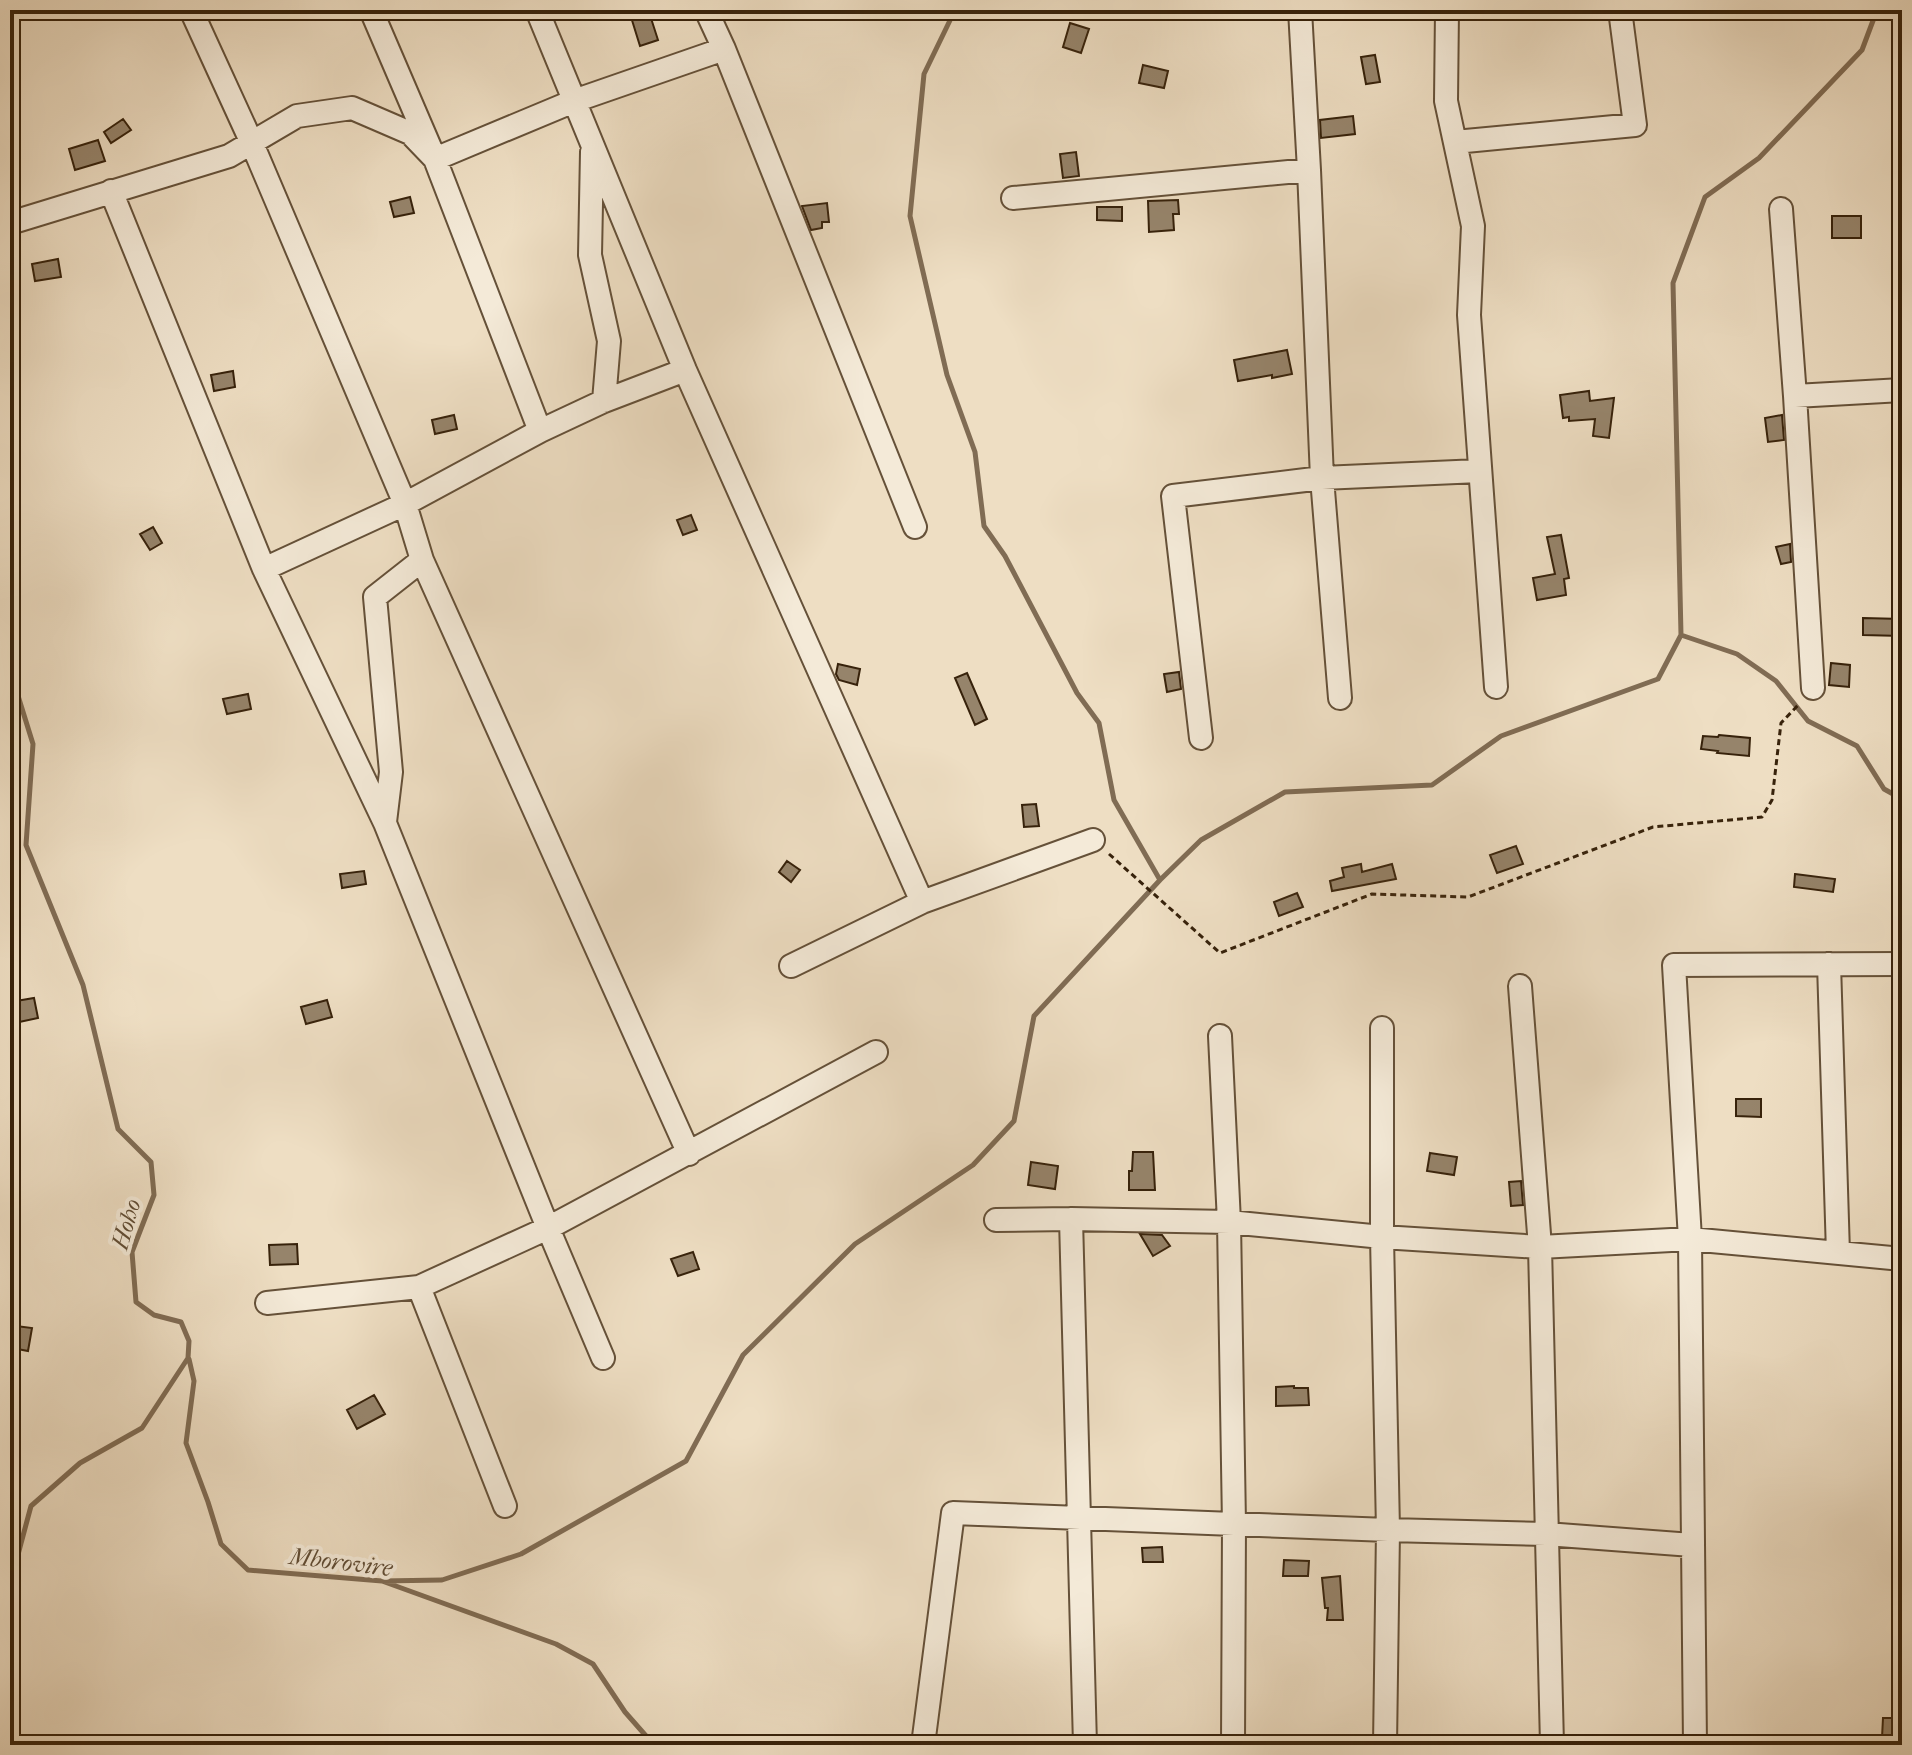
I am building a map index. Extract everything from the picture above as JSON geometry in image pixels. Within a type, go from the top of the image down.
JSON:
[{"type":"street","points":[[191,10],[251,141],[405,504],[422,560],[689,1154]]},
{"type":"street","points":[[371,10],[435,159],[540,431]]},
{"type":"street","points":[[537,10],[685,370],[922,902]]},
{"type":"street","points":[[706,10],[915,527]]},
{"type":"street","points":[[1300,10],[1322,478],[1340,698]]},
{"type":"street","points":[[1447,10],[1446,101],[1473,226],[1469,315],[1496,687]]},
{"type":"street","points":[[1455,142],[1635,125],[1620,10]]},
{"type":"street","points":[[435,159],[574,101],[724,49]]},
{"type":"street","points":[[10,223],[229,156],[297,116],[352,108],[410,133],[435,159]]},
{"type":"street","points":[[592,143],[590,255],[609,341],[604,401]]},
{"type":"street","points":[[1013,198],[1309,170]]},
{"type":"street","points":[[111,191],[264,569],[385,823],[603,1358]]},
{"type":"street","points":[[1781,209],[1813,688]]},
{"type":"street","points":[[264,569],[405,504],[540,431],[604,401],[685,370]]},
{"type":"street","points":[[1795,396],[1902,390]]},
{"type":"street","points":[[1201,738],[1173,496],[1322,478],[1479,471]]},
{"type":"street","points":[[385,823],[391,772],[375,597],[422,560]]},
{"type":"street","points":[[791,966],[922,902],[1093,840]]},
{"type":"street","points":[[1829,964],[1838,1253]]},
{"type":"street","points":[[1695,1745],[1690,1239],[1674,965],[1902,964]]},
{"type":"street","points":[[1520,986],[1540,1247],[1552,1745]]},
{"type":"street","points":[[1382,1028],[1382,1237],[1388,1530],[1385,1745]]},
{"type":"street","points":[[1220,1036],[1229,1222],[1234,1524],[1233,1745]]},
{"type":"street","points":[[267,1303],[419,1287],[548,1228],[876,1052]]},
{"type":"street","points":[[1071,1219],[1085,1745]]},
{"type":"street","points":[[996,1220],[1229,1222],[1382,1237],[1540,1247],[1690,1239],[1902,1259]]},
{"type":"street","points":[[419,1287],[505,1506]]},
{"type":"street","points":[[923,1745],[953,1513],[1546,1534],[1692,1545]]},
{"type":"path","points":[[1093,840],[1220,953],[1372,894],[1468,897],[1653,827],[1762,817],[1772,800],[1781,723],[1813,688]]},
{"type":"building","points":[[649,12],[658,40],[640,46],[631,17]]},
{"type":"building","points":[[1070,23],[1089,29],[1081,53],[1063,47]]},
{"type":"building","points":[[1375,55],[1380,82],[1366,84],[1361,57]]},
{"type":"building","points":[[1143,65],[1168,71],[1164,88],[1139,83]]},
{"type":"building","points":[[1353,116],[1355,134],[1321,138],[1320,120]]},
{"type":"building","points":[[123,119],[131,130],[111,143],[104,132]]},
{"type":"building","points":[[98,140],[105,161],[75,170],[69,149]]},
{"type":"building","points":[[1076,152],[1079,176],[1063,178],[1060,154]]},
{"type":"building","points":[[410,197],[414,213],[394,217],[390,202]]},
{"type":"building","points":[[1178,200],[1179,214],[1173,214],[1174,230],[1149,232],[1148,201]]},
{"type":"building","points":[[827,203],[829,222],[822,222],[822,228],[811,230],[802,206]]},
{"type":"building","points":[[1097,207],[1122,207],[1122,221],[1097,220]]},
{"type":"building","points":[[1832,216],[1861,216],[1861,238],[1832,238]]},
{"type":"building","points":[[58,259],[61,277],[35,281],[32,264]]},
{"type":"building","points":[[1287,350],[1292,374],[1238,381],[1234,360]]},
{"type":"building","points":[[233,371],[235,387],[214,391],[211,375]]},
{"type":"building","points":[[1589,391],[1590,401],[1614,398],[1609,438],[1593,436],[1595,419],[1569,421],[1569,417],[1563,418],[1560,395]]},
{"type":"building","points":[[454,415],[457,429],[435,434],[432,420]]},
{"type":"building","points":[[1782,415],[1784,440],[1768,442],[1765,418]]},
{"type":"building","points":[[691,515],[697,530],[683,535],[677,520]]},
{"type":"building","points":[[153,527],[162,543],[150,550],[140,534]]},
{"type":"building","points":[[1561,535],[1569,578],[1564,579],[1566,595],[1537,600],[1533,578],[1555,574],[1547,537]]},
{"type":"building","points":[[1790,544],[1791,562],[1781,564],[1776,547]]},
{"type":"building","points":[[1863,618],[1902,619],[1902,636],[1863,635]]},
{"type":"building","points":[[1831,663],[1850,665],[1849,687],[1829,685]]},
{"type":"building","points":[[838,664],[860,669],[857,685],[839,680],[836,674]]},
{"type":"building","points":[[1179,672],[1181,689],[1167,692],[1164,674]]},
{"type":"building","points":[[967,673],[987,719],[975,725],[955,678]]},
{"type":"building","points":[[248,694],[251,709],[227,714],[223,699]]},
{"type":"building","points":[[1703,736],[1750,738],[1749,756],[1701,749]]},
{"type":"building","points":[[1036,804],[1039,826],[1024,827],[1022,805]]},
{"type":"building","points":[[1516,846],[1523,864],[1497,873],[1490,855]]},
{"type":"building","points":[[787,861],[800,870],[791,882],[779,872]]},
{"type":"building","points":[[1361,864],[1362,872],[1392,864],[1396,879],[1332,891],[1330,881],[1344,877],[1342,868]]},
{"type":"building","points":[[364,871],[366,884],[342,888],[340,874]]},
{"type":"building","points":[[1795,874],[1835,879],[1833,892],[1794,887]]},
{"type":"building","points":[[1297,893],[1303,907],[1279,916],[1274,902]]},
{"type":"building","points":[[34,998],[38,1018],[10,1024],[10,1002]]},
{"type":"building","points":[[327,1000],[332,1017],[306,1024],[301,1007]]},
{"type":"building","points":[[1736,1099],[1761,1099],[1761,1117],[1736,1116]]},
{"type":"building","points":[[1133,1152],[1153,1152],[1155,1190],[1129,1190]]},
{"type":"building","points":[[1430,1153],[1457,1157],[1454,1175],[1427,1171]]},
{"type":"building","points":[[1031,1162],[1058,1166],[1055,1189],[1028,1185]]},
{"type":"building","points":[[1521,1181],[1523,1205],[1511,1206],[1509,1182]]},
{"type":"building","points":[[1140,1234],[1162,1235],[1170,1246],[1153,1256]]},
{"type":"building","points":[[297,1244],[298,1264],[270,1265],[269,1245]]},
{"type":"building","points":[[693,1252],[699,1269],[678,1276],[671,1259]]},
{"type":"building","points":[[16,1326],[32,1328],[28,1351],[12,1348]]},
{"type":"building","points":[[1276,1387],[1308,1388],[1309,1405],[1276,1406]]},
{"type":"building","points":[[374,1395],[385,1414],[357,1429],[347,1410]]},
{"type":"building","points":[[1162,1547],[1163,1562],[1143,1562],[1142,1548]]},
{"type":"building","points":[[1284,1560],[1309,1561],[1308,1576],[1283,1576]]},
{"type":"building","points":[[1340,1576],[1343,1620],[1327,1620],[1328,1608],[1325,1608],[1322,1578]]},
{"type":"building","points":[[1883,1718],[1902,1718],[1902,1737],[1882,1738]]},
{"type":"waterway","points":[[955,10],[924,74],[910,216],[947,375],[975,452],[984,526],[1005,556],[1077,693],[1099,723],[1114,800],[1160,880]]},
{"type":"waterway","points":[[382,1581],[442,1580],[521,1554],[686,1461],[743,1355],[855,1244],[973,1165],[1014,1121],[1034,1016],[1201,840],[1285,792],[1432,785],[1501,736],[1658,679],[1681,635],[1673,283],[1705,197],[1759,158],[1862,50],[1877,10]]},
{"type":"waterway","points":[[1681,635],[1737,654],[1776,681],[1808,721],[1857,746],[1884,789],[1902,799]]},
{"type":"waterway","name":"Hoho","points":[[10,670],[33,744],[26,845],[83,985],[118,1129],[151,1162],[154,1195],[132,1252],[136,1302],[154,1315],[181,1322],[189,1341],[188,1358],[142,1428],[80,1463],[31,1506],[16,1562],[10,1568]]},
{"type":"waterway","name":"Mborovire","points":[[189,1359],[194,1381],[186,1443],[221,1544],[248,1570],[382,1581],[556,1644],[593,1664],[625,1712],[654,1745]]}]
